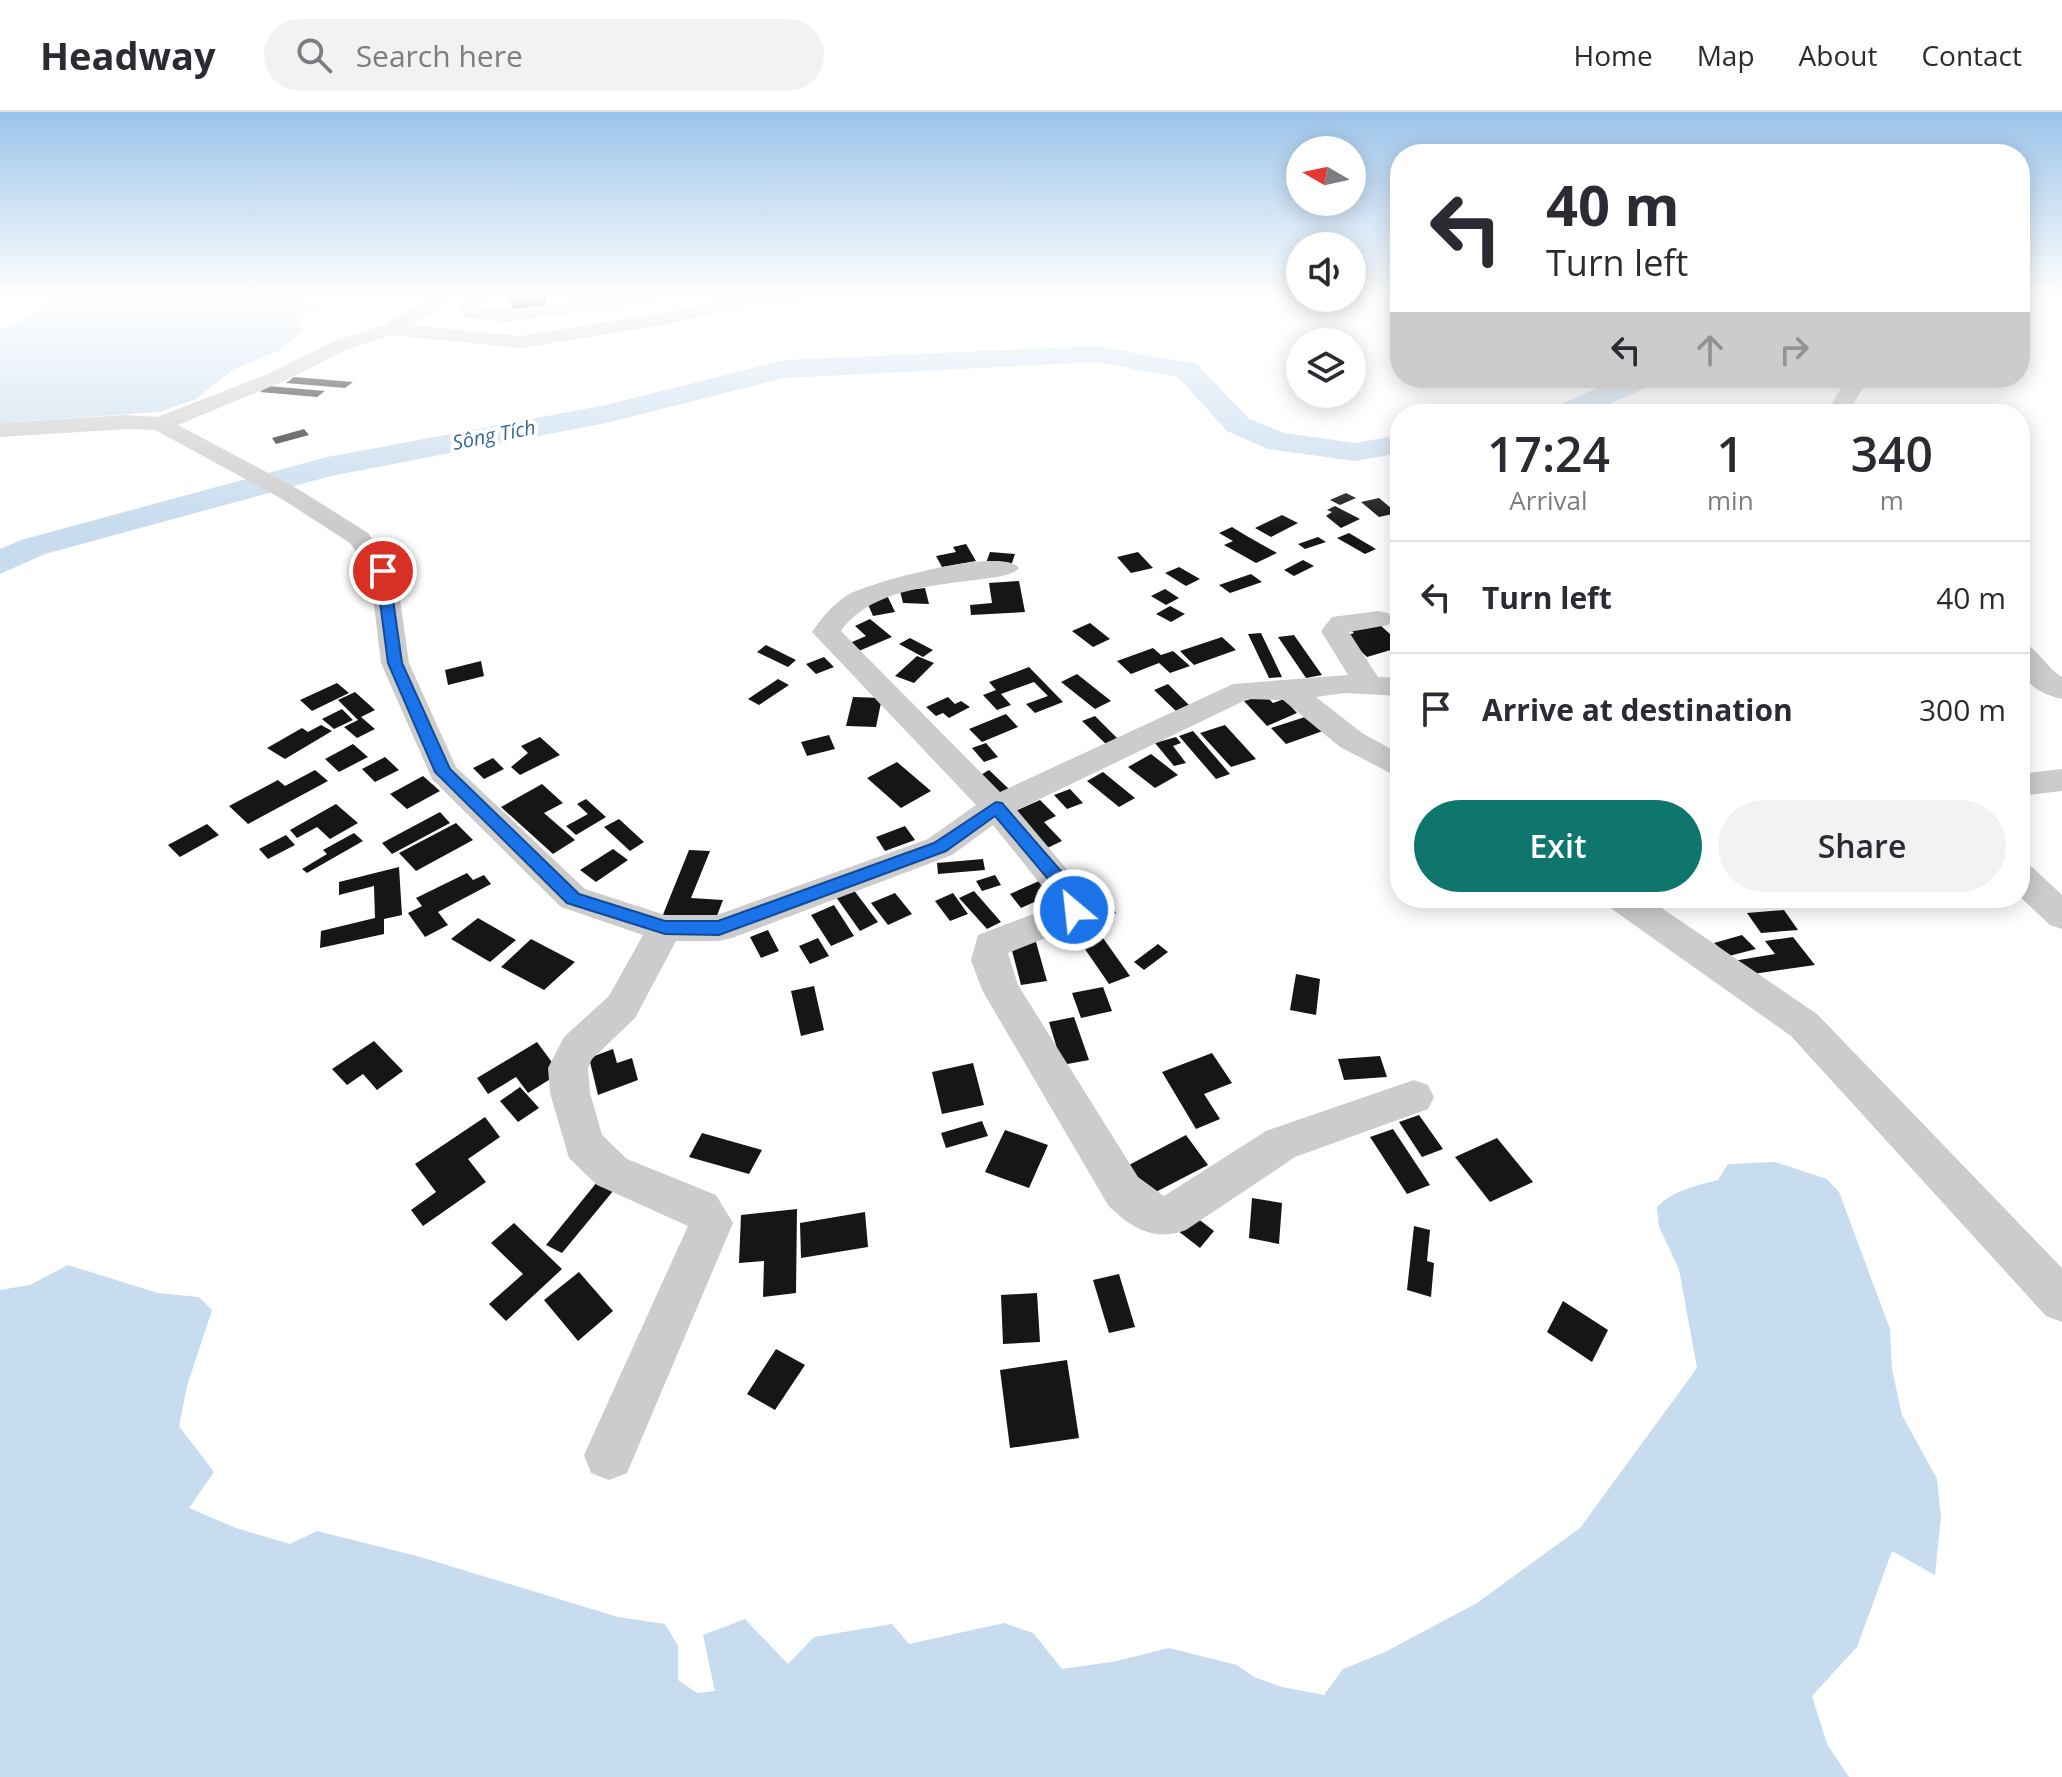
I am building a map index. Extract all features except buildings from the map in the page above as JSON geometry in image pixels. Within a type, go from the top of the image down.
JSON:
[{"type":"street","points":[[0,430],[127,422],[160,424],[290,371]]},
{"type":"street","points":[[1841,404],[1853,388]]},
{"type":"street","points":[[160,424],[290,494],[359,538],[383,571],[395,663],[443,772],[573,898],[665,928],[719,928],[940,847],[996,807],[1243,690],[1290,691],[1326,685],[1390,686]]},
{"type":"street","points":[[1006,568],[949,574],[861,596],[843,609],[826,632],[996,807],[1067,889],[1074,910],[991,945],[989,960],[1001,990],[1123,1191],[1144,1211],[1159,1218],[1171,1216],[1281,1144],[1414,1097]]},
{"type":"street","points":[[1369,685],[1335,631],[1342,623],[1378,619]]},
{"type":"street","points":[[2030,664],[2038,675],[2062,690]]},
{"type":"street","points":[[1290,691],[1351,740],[1390,762]]},
{"type":"street","points":[[2030,784],[2062,780]]},
{"type":"street","points":[[2030,886],[2062,916]]},
{"type":"street","points":[[1635,908],[1804,1025],[2062,1300]]},
{"type":"street","points":[[609,1455],[711,1223],[701,1209],[612,1172],[584,1145],[570,1093],[568,1068],[578,1048],[622,1007],[665,928]]},
{"type":"water","points":[[0,371],[232,371],[196,399],[160,412],[0,423]]},
{"type":"water","points":[[1775,1162],[1827,1179],[1839,1192],[1890,1329],[1892,1369],[1902,1415],[1937,1479],[1941,1517],[1935,1575],[1892,1551],[1857,1647],[1812,1696],[1827,1744],[1849,1777],[0,1777],[0,1290],[30,1285],[68,1265],[158,1293],[199,1297],[212,1310],[187,1386],[179,1426],[214,1472],[189,1508],[236,1528],[290,1544],[317,1531],[417,1556],[618,1617],[665,1624],[678,1646],[678,1680],[697,1693],[715,1691],[703,1635],[745,1619],[788,1664],[814,1637],[892,1624],[909,1644],[1004,1623],[1033,1633],[1062,1669],[1117,1661],[1169,1648],[1237,1665],[1254,1677],[1282,1687],[1324,1695],[1343,1669],[1385,1652],[1477,1603],[1580,1528],[1697,1368],[1679,1269],[1659,1227],[1657,1207],[1678,1193],[1718,1180],[1728,1164]]},
{"type":"waterway","name":"Sông Tích","points":[[0,563],[33,547],[327,467],[606,414],[778,371]]},
{"type":"waterway","name":"Sông Tích","points":[[1188,371],[1238,425],[1279,442],[1355,452],[1390,446]]},
{"type":"waterway","name":"Sông Tích","points":[[1586,404],[1622,388]]},
{"type":"route","points":[[383,571],[395,663],[443,772],[573,898],[665,928],[719,928],[940,847],[996,807],[1067,889],[1074,901],[1074,910]]}]
